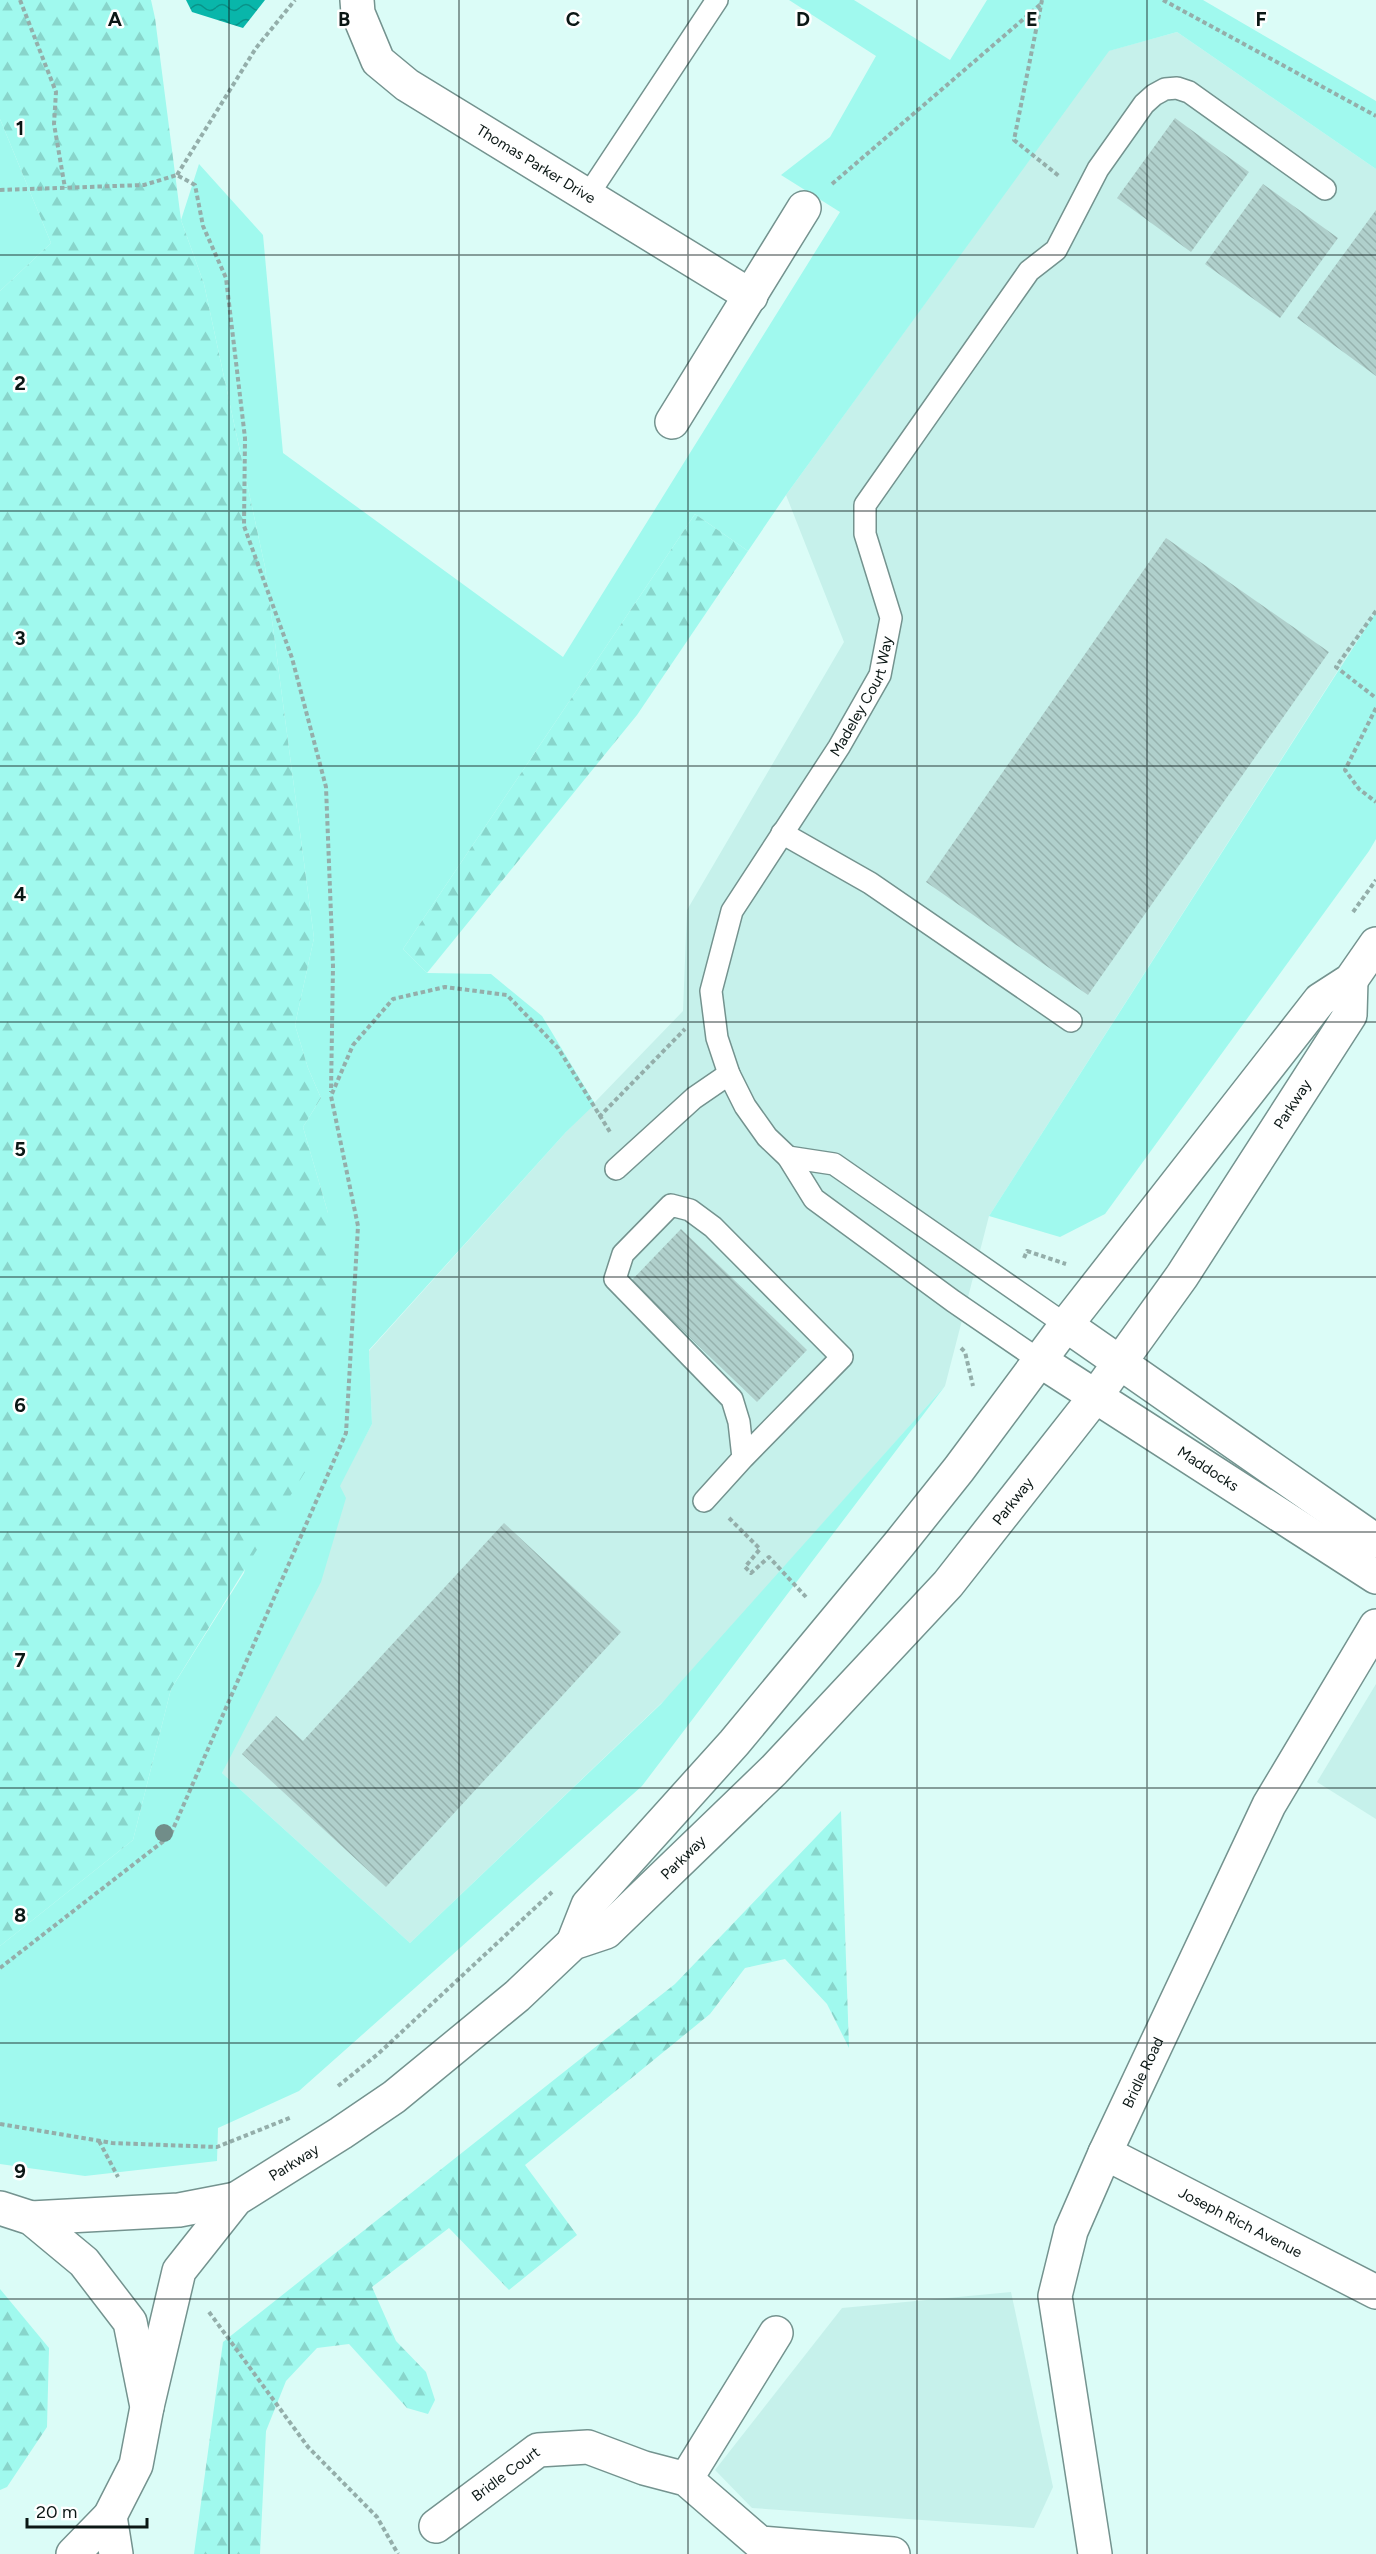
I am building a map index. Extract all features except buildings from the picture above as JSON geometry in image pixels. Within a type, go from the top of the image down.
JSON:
[{"type":"street","name":"Thomas Parker Drive","points":[[357,0],[358,13],[378,61],[407,86],[751,296]]},
{"type":"street","points":[[672,422],[804,208]]},
{"type":"street","name":"Parkway","points":[[573,1943],[588,1905],[779,1690],[959,1469],[1039,1360],[1320,1000],[1352,980],[1376,944]]},
{"type":"street","name":"Parkway","points":[[73,2554],[110,2516],[136,2465],[147,2407],[179,2271],[236,2199],[394,2097],[517,1996],[573,1943],[606,1932],[774,1770],[948,1584],[1095,1396],[1182,1275],[1350,1015],[1352,980]]},
{"type":"street","points":[[1066,1325],[1376,1541]]},
{"type":"street","name":"Maddocks","points":[[1039,1360],[1376,1577]]},
{"type":"street","name":"Bridle Road","points":[[1095,2554],[1055,2296],[1071,2231],[1105,2153],[1269,1805],[1376,1626]]},
{"type":"street","name":"Joseph Rich Avenue","points":[[1105,2153],[1376,2292]]},
{"type":"street","name":"Parkway","points":[[31,2218],[179,2210],[236,2199]]},
{"type":"street","points":[[0,2208],[31,2218],[84,2262],[130,2322],[147,2407]]},
{"type":"street","points":[[686,2479],[776,2333]]},
{"type":"street","name":"Bridle Court","points":[[436,2526],[538,2450],[588,2447],[644,2468],[686,2479],[760,2543],[893,2554]]},
{"type":"street","points":[[110,2516],[116,2554]]},
{"type":"lane","points":[[588,195],[717,0]]},
{"type":"lane","points":[[1084,196],[1113,146],[1144,104],[1154,95],[1166,89],[1177,88],[1189,92],[1325,189]]},
{"type":"lane","name":"Madeley Court Way","points":[[1039,1360],[953,1301],[814,1199],[788,1157],[767,1137],[745,1106],[729,1074],[717,1038],[711,991],[732,911],[839,747],[880,675],[891,618],[865,534],[865,505],[881,478],[1029,272],[1056,250],[1084,196]]},
{"type":"lane","points":[[782,833],[870,883],[1071,1021]]},
{"type":"lane","points":[[616,1169],[694,1098],[729,1074]]},
{"type":"lane","points":[[788,1157],[834,1164],[1066,1325]]},
{"type":"lane","points":[[706,1499],[842,1357],[713,1227],[690,1210],[671,1205],[623,1254],[615,1279],[732,1399],[739,1422],[743,1458]]},
{"type":"path","points":[[20,0],[56,92],[54,124],[65,188]]},
{"type":"path","points":[[0,190],[144,185],[177,175],[256,48],[295,0]]},
{"type":"path","points":[[1163,0],[1376,116]]},
{"type":"path","points":[[1041,2],[1014,140],[1084,196]]},
{"type":"path","points":[[804,208],[1041,2]]},
{"type":"path","points":[[0,1968],[170,1836],[346,1433],[358,1226],[331,1096],[333,966],[326,787],[292,658],[244,526],[245,438],[226,278],[203,226],[195,185],[177,175]]},
{"type":"path","points":[[1376,611],[1336,667],[1376,698]]},
{"type":"path","points":[[1376,708],[1346,770],[1359,789],[1376,802]]},
{"type":"path","points":[[331,1096],[353,1045],[393,999],[445,987],[507,995],[558,1048],[611,1133]]},
{"type":"path","points":[[599,1117],[687,1026]]},
{"type":"path","points":[[1024,1258],[1027,1251],[1067,1265]]},
{"type":"path","points":[[958,1346],[965,1352],[974,1387]]},
{"type":"path","points":[[706,1499],[760,1550],[745,1567],[751,1573],[769,1557],[813,1604]]},
{"type":"path","points":[[334,2089],[378,2054],[558,1886]]},
{"type":"path","points":[[0,2124],[99,2141],[217,2146],[298,2114]]},
{"type":"path","points":[[99,2141],[136,2212]]},
{"type":"path","points":[[179,2271],[308,2447],[377,2517],[398,2554]]},
{"type":"shaded area","points":[[1177,32],[1376,169],[1376,611],[989,1216],[945,1386],[673,1692],[410,1943],[222,1773],[339,1486],[372,1424],[369,1351],[566,1132],[683,1011],[687,910],[844,642],[786,495],[1108,51]]},
{"type":"shaded area","points":[[1376,1684],[1376,1819],[1317,1782]]},
{"type":"shaded area","points":[[1011,2292],[1053,2487],[1034,2528],[752,2508],[715,2470],[842,2308]]},
{"type":"green space","points":[[0,0],[151,0],[181,220],[204,284],[265,567],[314,938],[295,1025],[308,1068],[321,1098],[303,1127],[328,1213],[326,1438],[171,1689],[133,1840],[0,1946],[0,291],[51,243],[0,119]]},
{"type":"green space","points":[[789,0],[854,0],[950,60],[987,0],[1203,0],[1376,101],[1376,169],[1177,32],[1109,51],[786,495],[748,551],[695,514],[403,949],[427,973],[491,974],[542,1016],[595,1104],[566,1132],[369,1350],[372,1424],[340,1486],[346,1498],[321,1582],[222,1773],[410,1943],[661,1704],[945,1386],[642,1786],[299,2091],[218,2128],[217,2161],[85,2176],[0,2164],[0,1946],[133,1840],[171,1689],[244,1573],[328,1213],[303,1127],[321,1098],[308,1068],[295,1025],[314,938],[265,567],[204,284],[181,220],[199,164],[263,235],[283,453],[563,657],[840,212],[781,175],[830,137],[876,56]]},
{"type":"green space","points":[[0,119],[51,243],[0,291]]},
{"type":"green space","points":[[695,514],[748,551],[637,715],[427,973],[403,949]]},
{"type":"green space","points":[[1376,612],[1376,839],[1369,851],[1105,1214],[1060,1237],[989,1216]]},
{"type":"green space","points":[[841,1811],[849,2048],[827,2004],[785,1959],[745,1968],[710,2014],[525,2165],[577,2235],[509,2290],[449,2228],[372,2287],[396,2341],[426,2372],[435,2400],[428,2414],[407,2408],[349,2344],[317,2348],[286,2381],[266,2431],[260,2554],[194,2554],[223,2342],[675,1984]]},
{"type":"green space","points":[[0,2289],[49,2348],[47,2427],[7,2487],[0,2490]]},
{"type":"water","points":[[186,0],[265,0],[243,28],[192,12]]}]
